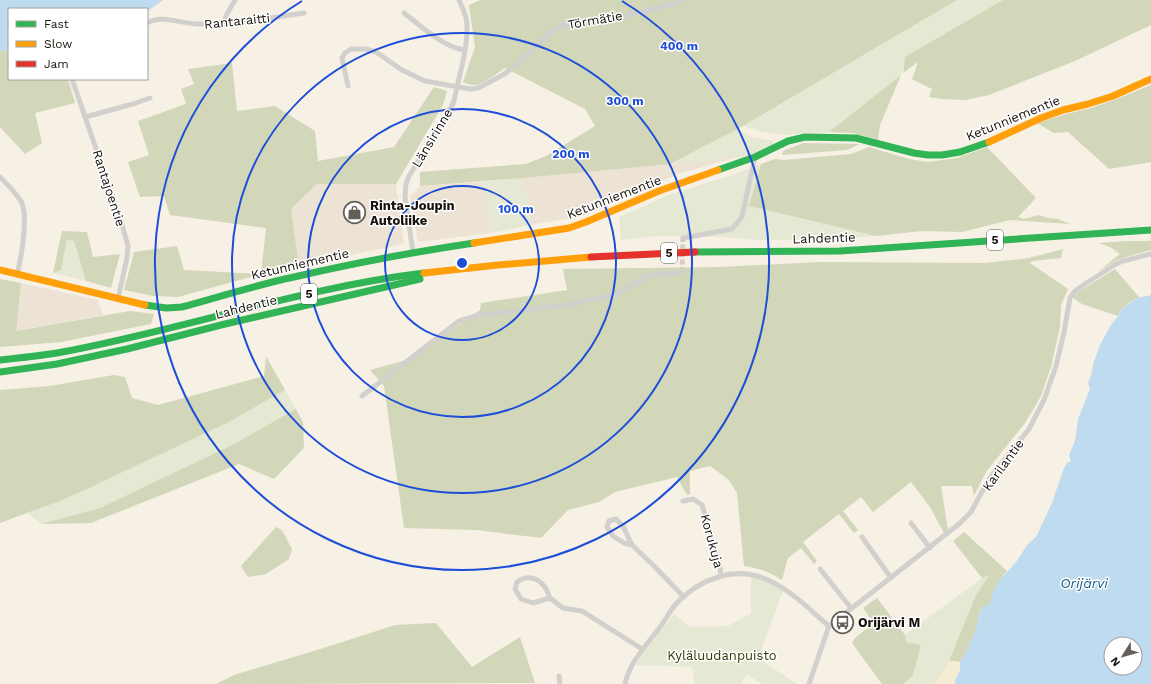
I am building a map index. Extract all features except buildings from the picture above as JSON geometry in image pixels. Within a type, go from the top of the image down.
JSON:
[{"type":"main road","name":"Ketunniementie","points":[[0,270],[152,307],[182,307],[292,277],[412,252],[569,228],[659,191],[756,157],[788,141],[805,137],[856,138],[914,153],[928,155],[942,155],[960,152],[987,143],[1041,118],[1063,110],[1113,96],[1151,79]]},
{"type":"main road","name":"Lahdentie","points":[[0,359],[56,353],[124,339],[273,302],[393,277],[498,265],[584,257],[681,252],[840,251],[1151,230]]},
{"type":"main road","name":"Lahdentie","points":[[0,372],[57,364],[127,349],[232,322],[395,284],[498,265]]},
{"type":"street","points":[[223,24],[235,0]]},
{"type":"street","name":"Länsirinne","points":[[412,252],[404,197],[406,184],[409,176],[454,101],[467,32],[466,18],[459,0]]},
{"type":"street","name":"Törmätie","points":[[348,86],[342,58],[344,53],[351,49],[376,52],[402,70],[425,81],[470,89],[478,88],[506,73],[533,50],[549,33],[565,24],[597,23],[677,3],[680,0]]},
{"type":"street","name":"Rantaraitti","points":[[148,23],[165,19],[196,24],[223,24],[304,13]]},
{"type":"street","points":[[404,13],[435,37],[450,46],[464,50]]},
{"type":"street","name":"Rantajoentie","points":[[72,80],[121,221],[128,246],[127,258],[118,299]]},
{"type":"street","points":[[85,117],[150,98]]},
{"type":"street","points":[[683,238],[732,228],[742,217],[756,157]]},
{"type":"street","points":[[0,177],[21,202],[23,208],[23,247],[17,275]]},
{"type":"street","name":"Karilantie","points":[[829,626],[960,524],[971,512],[989,479],[1029,429],[1044,400],[1056,366],[1070,298],[1085,284],[1116,264],[1151,254]]},
{"type":"street","points":[[362,396],[459,322],[479,315],[567,305],[614,295],[650,275],[682,272]]},
{"type":"street","name":"Korukuja","points":[[683,501],[693,499],[702,505],[719,562],[721,575]]},
{"type":"street","points":[[632,545],[624,543],[613,536],[607,528],[609,521],[616,519],[623,526],[632,545],[684,597]]},
{"type":"street","points":[[911,523],[930,548]]},
{"type":"street","points":[[862,537],[891,578]]},
{"type":"street","points":[[820,568],[851,608]]},
{"type":"street","points":[[625,684],[630,669],[642,649],[676,604],[706,582],[721,575],[741,573],[774,582],[791,593],[829,626],[809,684]]},
{"type":"street","points":[[550,598],[533,603],[521,599],[515,589],[517,582],[522,578],[528,577],[535,579],[544,586],[550,598],[563,608],[582,611],[642,649]]},
{"type":"street","points":[[559,676],[560,684]]},
{"type":"shaded area","points":[[738,157],[678,174],[582,216],[531,225],[523,178]]},
{"type":"shaded area","points":[[484,182],[491,233],[418,242],[410,197],[420,186]]},
{"type":"shaded area","points":[[317,184],[396,184],[404,244],[299,266],[291,209]]},
{"type":"shaded area","points":[[21,283],[98,300],[103,315],[15,331]]},
{"type":"green space","points":[[480,0],[957,0],[743,126],[670,164],[420,186],[420,172],[526,164],[546,156],[595,126],[585,109],[505,68],[477,85],[463,82],[475,47],[469,5]]},
{"type":"green space","points":[[957,0],[1003,0],[906,57],[901,75],[829,132],[785,135],[763,132],[743,126]]},
{"type":"green space","points":[[1003,0],[1151,0],[1151,25],[1075,61],[989,95],[965,100],[929,97],[932,89],[912,79],[918,62],[903,73],[905,57]]},
{"type":"green space","points":[[8,50],[8,80],[68,80],[75,103],[35,113],[42,143],[25,154],[0,127],[0,51]]},
{"type":"green space","points":[[232,63],[237,111],[275,106],[315,131],[318,161],[394,147],[434,87],[447,91],[443,105],[396,184],[317,184],[291,209],[299,266],[261,274],[266,228],[170,215],[164,196],[140,197],[128,162],[149,155],[138,121],[186,104],[181,89],[194,84],[188,69]]},
{"type":"green space","points":[[901,75],[880,125],[878,140],[854,133],[829,132]]},
{"type":"green space","points":[[1151,85],[1151,162],[1109,169],[1068,132],[1054,133],[1037,123],[1091,108]]},
{"type":"green space","points":[[737,129],[752,137],[773,141],[774,144],[751,156],[670,164]]},
{"type":"green space","points":[[803,143],[860,144],[847,150],[782,155],[783,151]]},
{"type":"green space","points":[[869,147],[909,159],[928,162],[957,158],[987,147],[1036,198],[1018,217],[1024,219],[1038,215],[1058,219],[1070,224],[1010,220],[962,232],[922,231],[876,236],[749,206],[761,164],[775,159],[784,160],[851,154]]},
{"type":"green space","points":[[761,164],[750,206],[876,236],[813,240],[757,240],[724,237],[656,236],[621,240],[619,217],[671,194],[732,175]]},
{"type":"green space","points":[[523,178],[531,225],[491,233],[484,182]]},
{"type":"green space","points":[[62,231],[87,232],[93,257],[120,254],[111,288],[86,281],[74,241],[67,240],[61,270],[53,273]]},
{"type":"green space","points":[[67,240],[74,241],[86,281],[53,273],[61,270]]},
{"type":"green space","points":[[1151,241],[1151,250],[1117,260],[1099,271],[1120,254],[1110,247],[1099,243]]},
{"type":"green space","points":[[177,246],[184,270],[261,274],[178,297],[153,296],[124,290],[134,252]]},
{"type":"green space","points":[[1063,249],[1061,258],[1032,261],[1030,263],[1068,289],[1061,305],[1060,327],[1051,367],[1041,396],[1025,423],[986,472],[974,496],[972,486],[941,486],[948,530],[944,533],[930,507],[911,482],[873,512],[861,497],[843,511],[858,530],[854,533],[839,514],[803,542],[817,561],[814,564],[801,548],[788,558],[782,580],[764,571],[744,566],[737,493],[729,480],[710,466],[690,471],[690,494],[687,495],[677,477],[615,492],[599,502],[568,510],[541,538],[477,530],[404,528],[384,386],[370,370],[410,359],[480,310],[481,303],[567,290],[563,269],[720,267],[819,262],[985,263],[1029,258]]},
{"type":"green space","points":[[1115,269],[1139,297],[1123,307],[1118,316],[1082,304],[1073,298],[1078,292]]},
{"type":"green space","points":[[0,279],[21,283],[16,331],[130,311],[154,314],[151,324],[61,342],[0,347]]},
{"type":"green space","points":[[266,356],[285,390],[229,422],[91,487],[62,500],[0,523],[0,390],[50,386],[114,375],[125,377],[132,398],[158,405],[264,376]]},
{"type":"green space","points":[[285,390],[296,409],[234,444],[100,508],[41,524],[28,513],[91,487],[229,422]]},
{"type":"green space","points":[[296,409],[303,422],[304,448],[274,479],[239,464],[91,523],[41,524],[100,508],[234,444]]},
{"type":"green space","points":[[276,527],[282,530],[292,549],[289,559],[266,574],[248,577],[241,566]]},
{"type":"green space","points":[[964,532],[1007,571],[996,586],[990,604],[982,608],[980,611],[976,630],[967,651],[960,662],[949,661],[976,595],[988,577],[982,578],[953,541]]},
{"type":"green space","name":"Kyläluudanpuisto","points":[[751,576],[770,583],[783,591],[758,658],[797,684],[763,684],[747,675],[740,684],[695,684],[692,667],[636,665],[674,614],[690,627],[728,626],[751,613]]},
{"type":"green space","points":[[988,577],[976,595],[949,661],[935,684],[903,684],[913,675],[921,645],[906,642],[905,635],[982,578]]},
{"type":"green space","points":[[877,598],[905,635],[906,642],[921,645],[913,675],[903,684],[882,684],[852,643],[855,638],[874,623],[863,608]]},
{"type":"green space","points":[[436,623],[472,667],[520,637],[535,683],[216,684],[234,675],[395,625]]},
{"type":"sand","points":[[949,661],[960,662],[960,670],[955,684],[935,684]]},
{"type":"water","points":[[0,0],[163,0],[148,11],[148,8],[8,8],[8,51],[0,51]]},
{"type":"water","name":"Orijärvi","points":[[1151,294],[1151,684],[955,684],[960,670],[960,662],[967,651],[976,630],[980,611],[984,606],[990,604],[992,594],[999,581],[1016,562],[1028,544],[1036,537],[1052,503],[1064,468],[1067,463],[1071,461],[1069,455],[1075,441],[1078,419],[1090,389],[1088,383],[1101,343],[1119,313],[1124,307],[1139,297],[1149,296]]},
{"type":"tunnel","points":[[682,272],[683,238]]},
{"type":"traffic: fast","points":[[718,170],[755,157],[788,141],[805,137],[856,138],[914,153],[928,155],[942,155],[960,152],[989,142]]},
{"type":"traffic: fast","points":[[695,252],[840,251],[1151,230]]},
{"type":"traffic: fast","points":[[145,305],[166,308],[182,307],[316,272],[384,258],[474,243]]},
{"type":"traffic: fast","points":[[0,360],[57,353],[103,344],[285,299],[377,280],[424,273]]},
{"type":"traffic: fast","points":[[0,372],[57,364],[127,349],[225,324],[420,279]]},
{"type":"traffic: slow","points":[[989,142],[1041,118],[1063,110],[1113,96],[1151,79]]},
{"type":"traffic: slow","points":[[474,243],[569,228],[659,191],[718,170]]},
{"type":"traffic: slow","points":[[424,273],[591,257]]},
{"type":"traffic: slow","points":[[0,270],[145,305]]},
{"type":"traffic: jam","points":[[591,257],[695,252]]},
{"type":"place","name":"Rinta-Joupin Autoliike","points":[[355,212]]},
{"type":"place","name":"Orijärvi M","points":[[842,622]]}]
